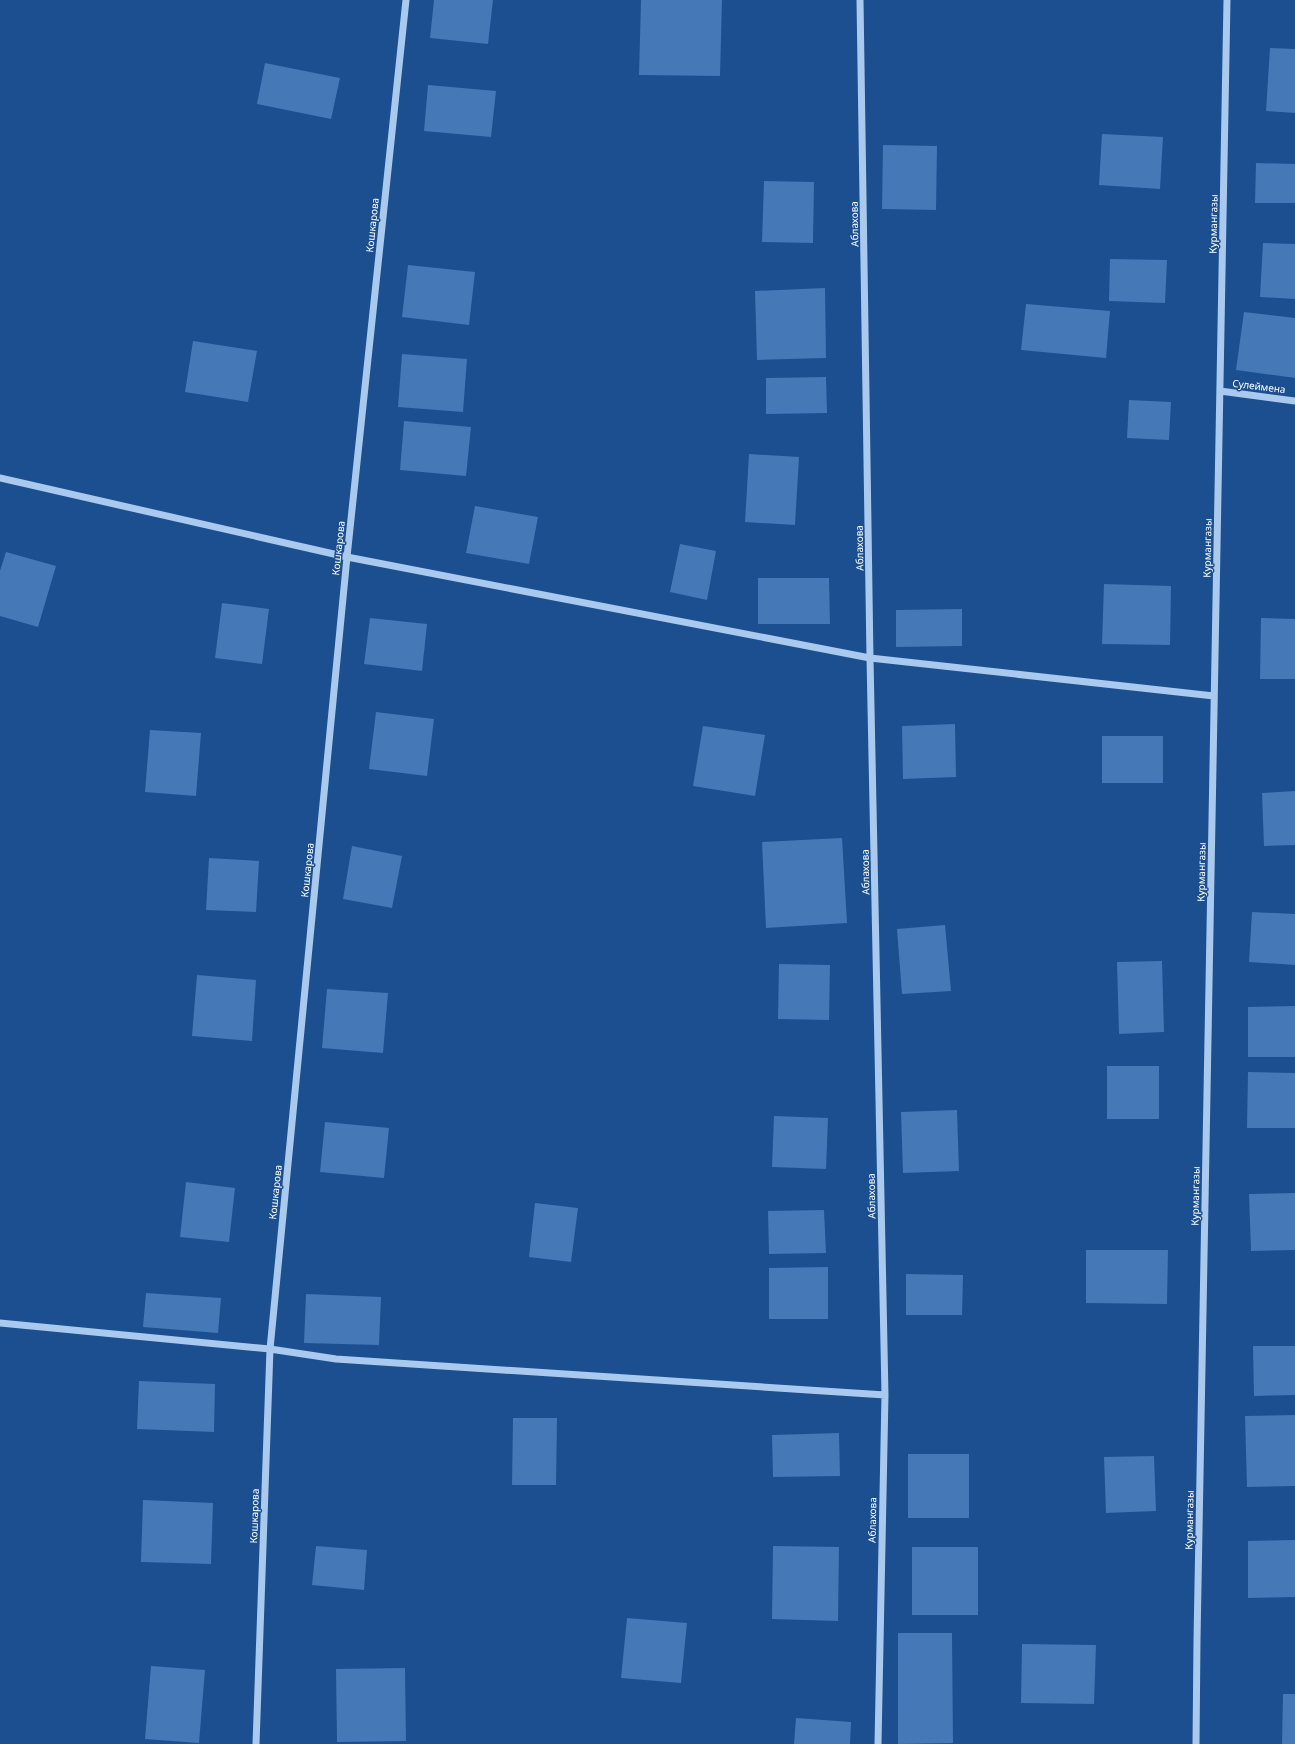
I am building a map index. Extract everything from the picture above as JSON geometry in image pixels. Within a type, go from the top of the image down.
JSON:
[{"type":"street","name":"Кошкарова","points":[[256,1744],[270,1349],[347,557],[406,0]]},
{"type":"street","name":"Аблахова","points":[[860,0],[870,658],[884,1394],[878,1744]]},
{"type":"street","name":"Курмангазы","points":[[1196,1744],[1197,1608],[1227,0]]},
{"type":"street","name":"Сулеймена","points":[[1220,391],[1295,400]]},
{"type":"street","points":[[0,478],[347,557],[870,658],[1214,696]]},
{"type":"street","points":[[0,1323],[270,1349],[336,1359],[884,1394]]},
{"type":"building","points":[[434,0],[493,0],[488,44],[430,38]]},
{"type":"building","points":[[641,0],[722,0],[720,76],[639,75]]},
{"type":"building","points":[[1270,48],[1295,49],[1295,113],[1266,111]]},
{"type":"building","points":[[265,63],[340,78],[331,119],[257,104]]},
{"type":"building","points":[[428,85],[496,91],[491,137],[424,131]]},
{"type":"building","points":[[1102,134],[1163,137],[1160,189],[1099,185]]},
{"type":"building","points":[[883,145],[937,146],[936,210],[882,209]]},
{"type":"building","points":[[1256,163],[1295,164],[1295,203],[1255,203]]},
{"type":"building","points":[[764,181],[814,182],[813,243],[762,242]]},
{"type":"building","points":[[1263,243],[1295,244],[1295,299],[1260,297]]},
{"type":"building","points":[[1110,259],[1167,260],[1165,303],[1109,301]]},
{"type":"building","points":[[408,265],[475,272],[469,325],[402,317]]},
{"type":"building","points":[[825,288],[826,358],[757,360],[755,291]]},
{"type":"building","points":[[1026,304],[1110,311],[1106,358],[1021,350]]},
{"type":"building","points":[[1244,312],[1295,318],[1295,378],[1236,370]]},
{"type":"building","points":[[193,341],[257,351],[248,402],[185,392]]},
{"type":"building","points":[[402,354],[467,359],[463,412],[398,407]]},
{"type":"building","points":[[826,377],[827,413],[766,414],[766,378]]},
{"type":"building","points":[[1129,400],[1171,402],[1169,440],[1127,438]]},
{"type":"building","points":[[404,421],[471,427],[466,476],[400,470]]},
{"type":"building","points":[[749,454],[799,457],[795,525],[745,522]]},
{"type":"building","points":[[475,506],[538,517],[529,564],[466,553]]},
{"type":"building","points":[[680,544],[716,551],[707,600],[670,592]]},
{"type":"building","points":[[6,552],[56,566],[38,627],[0,616],[0,571]]},
{"type":"building","points":[[758,578],[829,578],[830,624],[758,624]]},
{"type":"building","points":[[1104,584],[1171,586],[1170,645],[1102,644]]},
{"type":"building","points":[[222,603],[269,609],[262,664],[215,658]]},
{"type":"building","points":[[962,609],[962,646],[896,647],[896,610]]},
{"type":"building","points":[[370,618],[427,624],[422,671],[364,664]]},
{"type":"building","points":[[1261,618],[1295,619],[1295,679],[1260,679]]},
{"type":"building","points":[[376,712],[434,719],[427,776],[369,769]]},
{"type":"building","points":[[955,724],[956,777],[903,779],[902,726]]},
{"type":"building","points":[[703,726],[765,735],[755,796],[693,786]]},
{"type":"building","points":[[150,730],[201,733],[196,796],[145,792]]},
{"type":"building","points":[[1102,736],[1163,736],[1163,783],[1102,783]]},
{"type":"building","points":[[1295,791],[1295,845],[1264,846],[1262,793]]},
{"type":"building","points":[[842,838],[847,923],[766,928],[762,842]]},
{"type":"building","points":[[352,846],[402,856],[392,908],[343,899]]},
{"type":"building","points":[[209,858],[259,861],[256,912],[206,910]]},
{"type":"building","points":[[1252,912],[1295,914],[1295,965],[1249,962]]},
{"type":"building","points":[[945,925],[951,991],[902,994],[897,929]]},
{"type":"building","points":[[1162,961],[1164,1032],[1119,1034],[1117,962]]},
{"type":"building","points":[[779,964],[830,965],[829,1020],[778,1019]]},
{"type":"building","points":[[197,975],[256,980],[252,1041],[192,1036]]},
{"type":"building","points":[[327,989],[388,993],[383,1053],[322,1048]]},
{"type":"building","points":[[1295,1006],[1295,1057],[1248,1057],[1248,1007]]},
{"type":"building","points":[[1107,1066],[1159,1066],[1159,1119],[1107,1119]]},
{"type":"building","points":[[1248,1072],[1295,1073],[1295,1128],[1247,1128]]},
{"type":"building","points":[[957,1110],[959,1171],[903,1173],[901,1112]]},
{"type":"building","points":[[774,1116],[828,1118],[826,1169],[772,1167]]},
{"type":"building","points":[[325,1122],[389,1128],[384,1178],[320,1172]]},
{"type":"building","points":[[186,1182],[235,1188],[229,1242],[180,1237]]},
{"type":"building","points":[[1295,1193],[1295,1250],[1251,1251],[1249,1194]]},
{"type":"building","points":[[535,1203],[578,1208],[571,1262],[529,1257]]},
{"type":"building","points":[[824,1210],[826,1253],[769,1254],[768,1211]]},
{"type":"building","points":[[1086,1250],[1168,1250],[1167,1304],[1086,1303]]},
{"type":"building","points":[[828,1267],[828,1319],[769,1319],[769,1268]]},
{"type":"building","points":[[906,1274],[963,1275],[962,1315],[906,1315]]},
{"type":"building","points":[[146,1293],[221,1298],[218,1333],[143,1327]]},
{"type":"building","points":[[306,1294],[381,1297],[379,1345],[304,1343]]},
{"type":"building","points":[[1253,1346],[1295,1346],[1295,1395],[1254,1396]]},
{"type":"building","points":[[139,1381],[215,1384],[214,1432],[137,1429]]},
{"type":"building","points":[[1295,1415],[1295,1486],[1247,1487],[1245,1416]]},
{"type":"building","points":[[513,1418],[557,1418],[556,1485],[512,1485]]},
{"type":"building","points":[[839,1433],[840,1476],[773,1477],[772,1435]]},
{"type":"building","points":[[908,1454],[969,1454],[969,1518],[908,1518]]},
{"type":"building","points":[[1154,1456],[1156,1511],[1106,1513],[1104,1457]]},
{"type":"building","points":[[143,1500],[213,1503],[211,1564],[141,1562]]},
{"type":"building","points":[[1295,1540],[1295,1597],[1248,1598],[1248,1541]]},
{"type":"building","points":[[316,1546],[367,1550],[364,1590],[312,1585]]},
{"type":"building","points":[[773,1546],[839,1547],[838,1621],[772,1619]]},
{"type":"building","points":[[912,1547],[978,1547],[978,1615],[912,1615]]},
{"type":"building","points":[[627,1618],[687,1623],[681,1683],[621,1678]]},
{"type":"building","points":[[898,1633],[952,1633],[953,1743],[898,1744]]},
{"type":"building","points":[[1022,1644],[1096,1645],[1094,1704],[1021,1703]]},
{"type":"building","points":[[151,1666],[205,1670],[199,1743],[145,1739]]},
{"type":"building","points":[[405,1668],[406,1741],[337,1742],[336,1669]]},
{"type":"building","points":[[1283,1694],[1295,1694],[1295,1744],[1282,1744]]},
{"type":"building","points":[[796,1718],[851,1722],[850,1744],[794,1744]]}]
